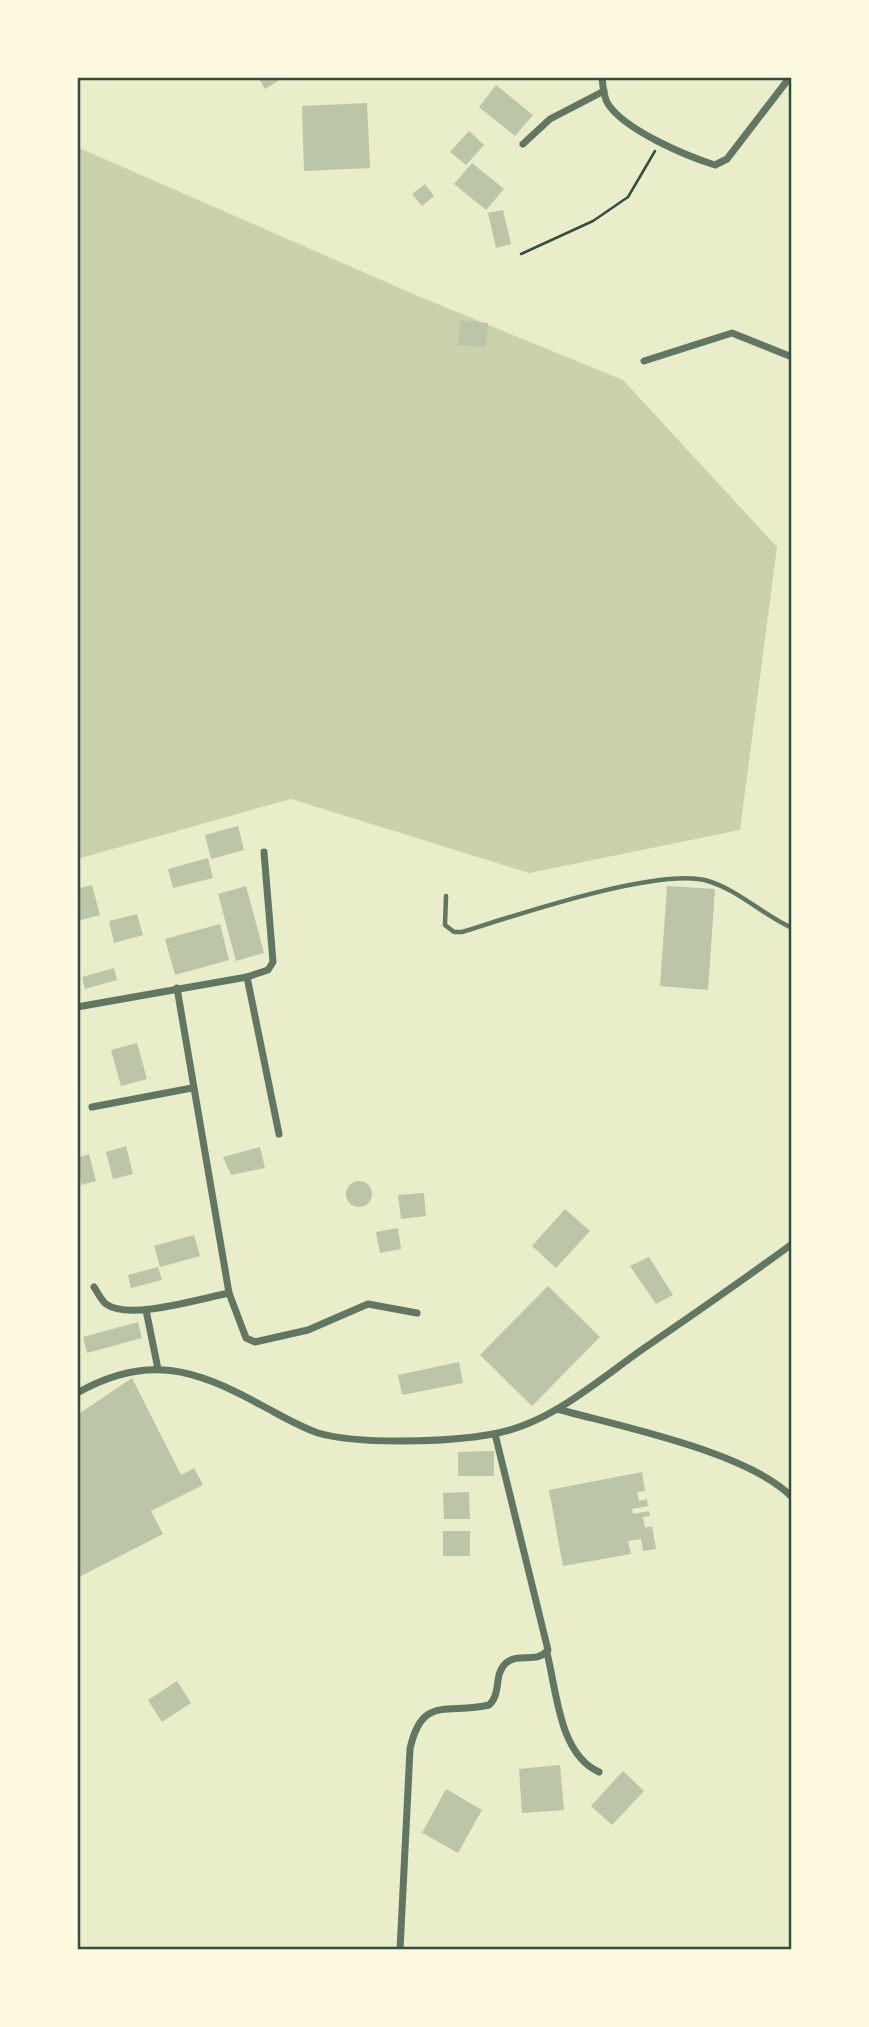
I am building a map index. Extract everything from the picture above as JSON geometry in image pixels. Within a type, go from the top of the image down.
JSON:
[{"type":"street","points":[[602,77],[606,101],[621,118],[660,141],[708,163],[720,164],[790,77]]},
{"type":"street","points":[[523,144],[557,115],[604,91]]},
{"type":"street","points":[[645,361],[732,332],[792,357]]},
{"type":"street","points":[[77,1007],[247,978],[268,970],[273,962],[264,852]]},
{"type":"street","points":[[247,978],[279,1134]]},
{"type":"street","points":[[177,988],[229,1293],[248,1340],[255,1342],[308,1330],[364,1305],[417,1313]]},
{"type":"street","points":[[92,1107],[192,1088]]},
{"type":"street","points":[[77,1393],[109,1377],[158,1368],[180,1370],[207,1377],[298,1425],[329,1436],[447,1438],[495,1434],[557,1409],[792,1244]]},
{"type":"street","points":[[94,1287],[107,1305],[124,1310],[146,1310],[229,1293]]},
{"type":"street","points":[[146,1310],[158,1368]]},
{"type":"street","points":[[557,1409],[686,1444],[763,1475],[792,1497]]},
{"type":"street","points":[[495,1434],[547,1636],[547,1653],[572,1747],[585,1766],[600,1772]]},
{"type":"street","points":[[400,1950],[410,1749],[417,1724],[428,1713],[445,1708],[489,1705],[494,1700],[499,1673],[505,1665],[516,1658],[538,1658],[547,1653]]},
{"type":"lane","points":[[446,896],[445,925],[454,932],[463,932],[559,902],[632,885],[695,877],[726,889],[792,929]]},
{"type":"path","points":[[521,254],[593,221],[628,197],[660,141]]},
{"type":"green space","points":[[77,147],[418,296],[623,380],[777,547],[740,830],[529,873],[291,799],[77,859]]},
{"type":"building","points":[[258,77],[284,77],[265,89]]},
{"type":"building","points":[[496,85],[533,115],[515,136],[479,107]]},
{"type":"building","points":[[367,103],[370,168],[304,171],[302,106]]},
{"type":"building","points":[[469,131],[484,145],[466,165],[450,152]]},
{"type":"building","points":[[472,163],[504,189],[486,210],[454,184]]},
{"type":"building","points":[[425,184],[434,196],[422,206],[412,194]]},
{"type":"building","points":[[503,210],[511,244],[496,248],[488,213]]},
{"type":"building","points":[[460,320],[488,323],[486,347],[458,345]]},
{"type":"building","points":[[238,826],[244,850],[211,859],[205,835]]},
{"type":"building","points":[[208,858],[213,878],[173,888],[168,869]]},
{"type":"building","points":[[92,885],[100,915],[77,921],[77,889]]},
{"type":"building","points":[[246,886],[264,953],[236,961],[218,894]]},
{"type":"building","points":[[667,886],[715,889],[708,990],[660,986]]},
{"type":"building","points":[[137,914],[143,935],[114,943],[109,921]]},
{"type":"building","points":[[220,924],[229,960],[175,975],[165,939]]},
{"type":"building","points":[[114,968],[117,980],[85,989],[82,977]]},
{"type":"building","points":[[137,1043],[147,1079],[121,1086],[111,1050]]},
{"type":"building","points":[[126,1146],[133,1174],[113,1179],[106,1152]]},
{"type":"building","points":[[260,1147],[265,1168],[231,1175],[223,1157]]},
{"type":"building","points":[[89,1154],[96,1181],[81,1185],[77,1158]]},
{"type":"building","points":[[359,1181],[368,1185],[372,1194],[368,1203],[359,1207],[350,1203],[346,1194],[350,1185]]},
{"type":"building","points":[[424,1193],[426,1216],[401,1219],[398,1195]]},
{"type":"building","points":[[565,1209],[590,1231],[556,1268],[532,1246]]},
{"type":"building","points":[[398,1228],[401,1249],[380,1253],[376,1232]]},
{"type":"building","points":[[194,1235],[200,1256],[160,1267],[154,1246]]},
{"type":"building","points":[[649,1257],[673,1295],[656,1304],[630,1266]]},
{"type":"building","points":[[158,1267],[162,1280],[131,1288],[128,1275]]},
{"type":"building","points":[[548,1286],[600,1337],[532,1406],[480,1355]]},
{"type":"building","points":[[138,1322],[142,1338],[87,1353],[83,1337]]},
{"type":"building","points":[[459,1362],[463,1383],[402,1395],[398,1375]]},
{"type":"building","points":[[132,1378],[181,1475],[194,1468],[203,1485],[151,1511],[163,1534],[77,1578],[77,1415]]},
{"type":"building","points":[[494,1451],[494,1476],[458,1476],[458,1452]]},
{"type":"building","points":[[642,1472],[645,1491],[637,1492],[639,1501],[647,1499],[648,1506],[632,1509],[633,1514],[649,1511],[650,1516],[643,1517],[645,1528],[652,1526],[656,1549],[643,1551],[641,1539],[628,1541],[631,1554],[563,1566],[549,1490]]},
{"type":"building","points":[[469,1492],[470,1519],[444,1519],[443,1493]]},
{"type":"building","points":[[443,1531],[470,1531],[470,1556],[443,1556]]},
{"type":"building","points":[[177,1681],[191,1703],[162,1722],[148,1700]]},
{"type":"building","points":[[560,1765],[564,1810],[522,1813],[519,1769]]},
{"type":"building","points":[[623,1771],[644,1791],[612,1825],[591,1806]]},
{"type":"building","points":[[446,1789],[482,1810],[458,1853],[422,1833]]}]
